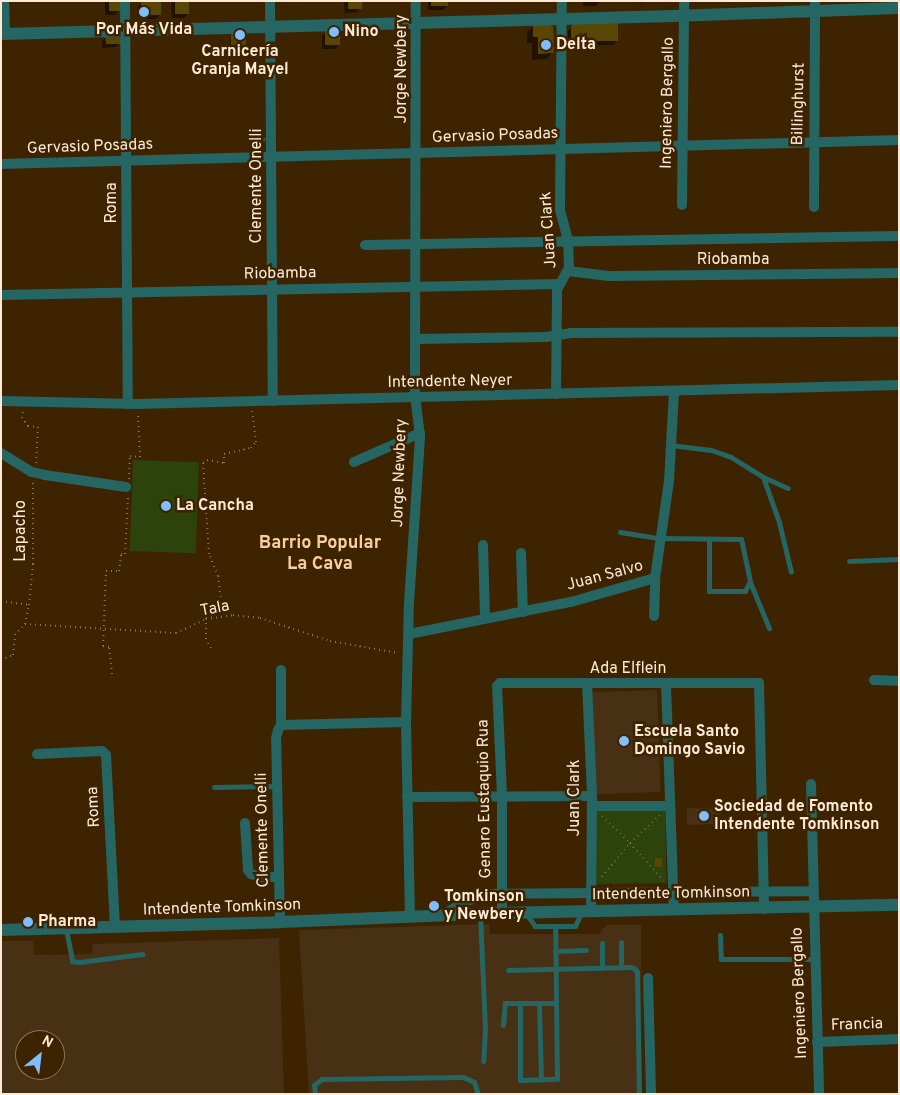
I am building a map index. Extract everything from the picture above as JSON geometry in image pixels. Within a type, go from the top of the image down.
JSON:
[{"type":"street","points":[[4,1],[3,34],[126,29],[684,15],[815,6],[899,8]]},
{"type":"street","name":"Roma","points":[[125,1],[128,292],[133,404]]},
{"type":"street","name":"Clemente Onelli","points":[[270,1],[273,401]]},
{"type":"street","name":"Jorge Newbery","points":[[410,916],[406,722],[420,433],[415,397],[418,153],[416,1]]},
{"type":"street","name":"Juan Clark","points":[[556,394],[557,290],[568,271],[568,240],[560,210],[562,1]]},
{"type":"street","name":"Ingeniero Bergallo","points":[[682,205],[684,1]]},
{"type":"street","name":"Billinghurst","points":[[814,207],[815,6]]},
{"type":"street","name":"Gervasio Posadas","points":[[1,164],[899,140]]},
{"type":"street","points":[[365,245],[568,240],[896,236]]},
{"type":"street","name":"Riobamba","points":[[568,271],[609,276],[899,273]]},
{"type":"street","name":"Riobamba","points":[[1,295],[560,284]]},
{"type":"street","points":[[416,339],[546,337],[571,333],[899,332]]},
{"type":"street","name":"Intendente Neyer","points":[[1,401],[133,404],[899,385]]},
{"type":"street","name":"Juan Salvo","points":[[409,634],[485,617],[523,612],[640,584],[655,578],[668,481],[674,391]]},
{"type":"street","points":[[354,462],[420,433]]},
{"type":"street","points":[[1,453],[32,472],[127,489]]},
{"type":"street","points":[[484,545],[485,617]]},
{"type":"street","points":[[521,553],[523,612]]},
{"type":"street","points":[[654,616],[655,578]]},
{"type":"street","points":[[281,670],[281,725],[406,722]]},
{"type":"street","points":[[874,680],[899,681]]},
{"type":"street","name":"Ada Elflein","points":[[498,684],[759,683],[763,892]]},
{"type":"street","name":"Genaro Eustaquio Rua","points":[[498,684],[502,795],[502,913]]},
{"type":"street","name":"Juan Clark","points":[[586,912],[589,892],[592,801],[587,684]]},
{"type":"street","points":[[666,684],[674,910]]},
{"type":"street","name":"Clemente Onelli","points":[[280,922],[276,738],[281,725]]},
{"type":"street","name":"Roma","points":[[37,754],[102,752],[106,754],[116,928]]},
{"type":"street","name":"Ingeniero Bergallo","points":[[811,784],[812,907],[819,1094]]},
{"type":"street","points":[[407,797],[502,795],[670,806]]},
{"type":"street","points":[[245,823],[248,870],[251,874],[261,877],[279,877]]},
{"type":"street","name":"Intendente Tomkinson","points":[[443,916],[474,898],[502,894],[813,891]]},
{"type":"street","points":[[763,892],[764,909]]},
{"type":"street","name":"Intendente Tomkinson","points":[[1,930],[116,928],[502,913],[899,906]]},
{"type":"street","points":[[648,978],[650,1094]]},
{"type":"street","name":"Francia","points":[[817,1042],[899,1039]]},
{"type":"lane","points":[[671,445],[711,450],[731,457],[763,477],[788,488]]},
{"type":"lane","points":[[763,477],[779,522],[791,572]]},
{"type":"lane","points":[[620,532],[659,538],[743,540],[750,581],[770,628]]},
{"type":"lane","points":[[709,540],[709,591],[745,591],[750,581]]},
{"type":"lane","points":[[849,561],[899,559]]},
{"type":"lane","points":[[214,787],[277,786]]},
{"type":"lane","points":[[525,913],[535,926],[575,926],[586,912]]},
{"type":"lane","points":[[480,914],[485,1028],[483,1061]]},
{"type":"lane","points":[[520,1003],[520,1080],[557,1078],[555,926]]},
{"type":"lane","points":[[66,928],[72,961],[79,962],[143,954]]},
{"type":"lane","points":[[720,935],[721,959],[814,960]]},
{"type":"lane","points":[[621,942],[621,967]]},
{"type":"lane","points":[[602,943],[602,968]]},
{"type":"lane","points":[[555,950],[586,950]]},
{"type":"lane","points":[[508,970],[630,967],[637,972],[639,1094]]},
{"type":"lane","points":[[503,1025],[504,1003],[556,1003]]},
{"type":"lane","points":[[539,1003],[541,1080]]},
{"type":"lane","points":[[315,1094],[314,1085],[322,1079],[463,1077],[474,1082],[478,1094]]},
{"type":"path","points":[[211,648],[206,638],[206,617],[222,612],[218,576],[209,554],[203,463],[207,460],[224,463],[224,454],[251,448],[256,442],[251,401]]},
{"type":"path","name":"Lapacho","points":[[1,660],[13,655],[15,635],[25,624],[33,564],[32,472],[36,466],[38,427],[28,426],[22,418],[24,402]]},
{"type":"path","points":[[112,674],[109,647],[103,646],[106,571],[119,571],[121,554],[125,554],[130,456],[140,457],[133,404]]},
{"type":"path","points":[[1,601],[29,604]]},
{"type":"path","name":"Tala","points":[[25,624],[176,633],[206,619],[233,615],[260,618],[330,641],[408,655]]},
{"type":"path","points":[[592,801],[673,892]]},
{"type":"path","points":[[601,878],[630,843],[670,806]]},
{"type":"shaded area","name":"Escuela Santo Domingo Savio","points":[[657,690],[661,792],[593,794],[589,692]]},
{"type":"shaded area","name":"Sociedad de Fomento Intendente Tomkinson","points":[[687,808],[720,809],[721,824],[687,825]]},
{"type":"shaded area","points":[[489,924],[490,934],[599,934],[606,925],[641,925],[642,1094],[309,1094],[299,930]]},
{"type":"shaded area","points":[[279,938],[284,1094],[1,1094],[1,941],[33,941],[35,955],[92,954],[93,944]]},
{"type":"green space","name":"La Cancha","points":[[133,460],[199,462],[196,553],[130,551]]},
{"type":"green space","points":[[665,801],[666,883],[593,884],[592,802]]},
{"type":"building","points":[[109,1],[120,1],[120,11],[109,11]]},
{"type":"building","points":[[161,1],[161,15],[147,15],[141,10],[141,2]]},
{"type":"building","points":[[175,1],[189,1],[189,14],[175,14]]},
{"type":"building","points":[[348,1],[362,1],[362,9],[348,9]]},
{"type":"building","points":[[431,1],[448,1],[448,6],[431,6]]},
{"type":"building","points":[[577,22],[618,22],[618,41],[594,41],[594,38],[584,38],[584,41],[571,41],[571,26]]},
{"type":"building","name":"Delta","points":[[533,24],[549,24],[553,27],[554,53],[538,54],[538,37],[533,37]]},
{"type":"building","points":[[325,30],[340,30],[340,45],[325,45]]},
{"type":"building","points":[[231,32],[246,32],[246,48],[231,48]]},
{"type":"building","points":[[118,35],[121,38],[122,44],[106,44],[105,36]]},
{"type":"building","points":[[257,138],[266,138],[266,141],[257,144]]},
{"type":"building","points":[[655,858],[662,858],[662,867],[655,867]]},
{"type":"place","name":"Por Más Vida","points":[[144,12]]},
{"type":"place","name":"Nino","points":[[334,32]]},
{"type":"place","name":"Carnicería Granja Mayel","points":[[240,35]]},
{"type":"place","name":"Delta","points":[[546,45]]},
{"type":"place","name":"La Cancha","points":[[166,506]]},
{"type":"place","name":"Escuela Santo Domingo Savio","points":[[624,741]]},
{"type":"place","name":"Sociedad de Fomento Intendente Tomkinson","points":[[704,816]]},
{"type":"place","name":"Tomkinson y Newbery","points":[[434,906]]},
{"type":"place","name":"Pharma","points":[[28,922]]},
{"type":"district","name":"Barrio Popular La Cava","points":[[320,555]]}]
